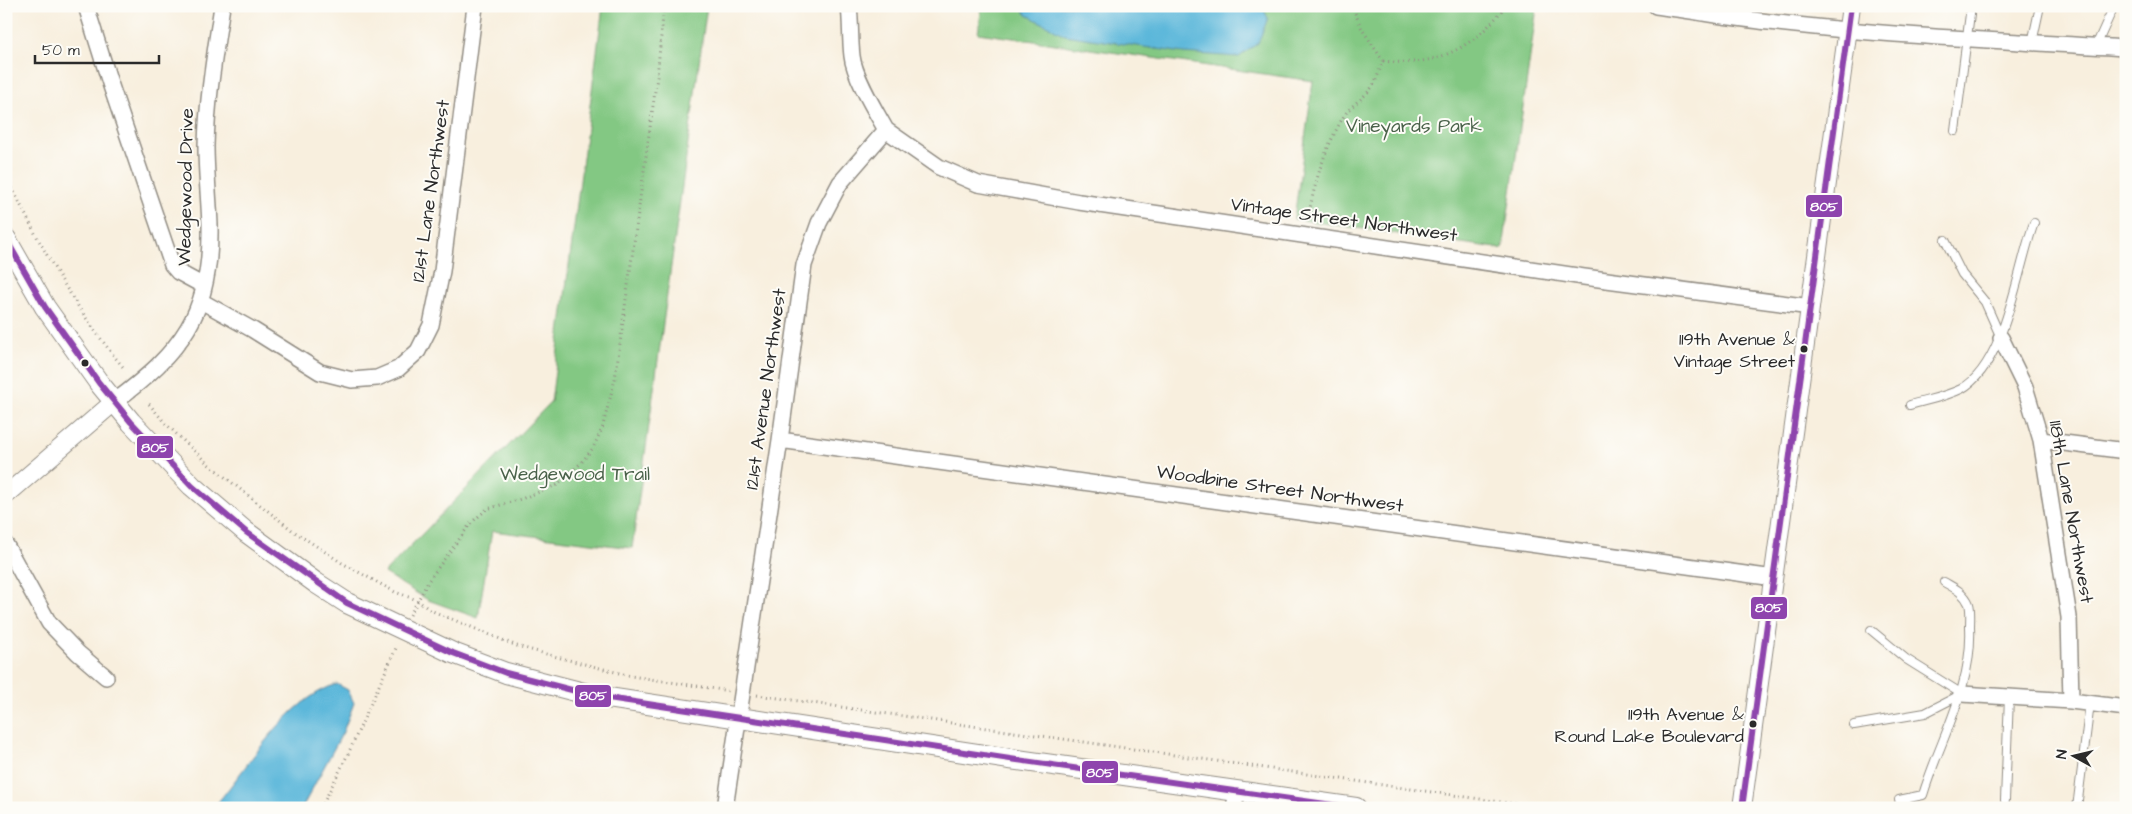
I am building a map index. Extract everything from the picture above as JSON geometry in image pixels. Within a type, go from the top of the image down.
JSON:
[{"type":"main road","points":[[6,239],[45,307],[114,402],[192,486],[282,559],[348,602],[453,653],[506,673],[595,696],[1236,799],[1356,808]]},
{"type":"street","points":[[86,6],[110,83],[172,264],[178,272],[204,286]]},
{"type":"street","name":"Wedgewood Drive","points":[[6,495],[140,382],[172,351],[184,336],[201,301],[209,258],[210,228],[206,129],[222,6]]},
{"type":"street","name":"121st Lane Northwest","points":[[201,301],[320,372],[352,380],[377,378],[398,369],[418,351],[431,325],[442,271],[474,6]]},
{"type":"street","points":[[849,6],[852,58],[869,100],[886,130]]},
{"type":"street","points":[[1656,6],[1770,22],[1848,29],[2126,48]]},
{"type":"street","points":[[1742,808],[1851,6]]},
{"type":"street","name":"Vintage Street Northwest","points":[[886,130],[939,166],[978,184],[1079,202],[1306,234],[1584,277],[1811,307]]},
{"type":"street","name":"121st Avenue Northwest","points":[[725,808],[804,265],[819,223],[840,183],[886,130]]},
{"type":"street","name":"118th Lane Northwest","points":[[2001,338],[2025,387],[2041,440],[2069,617],[2070,701]]},
{"type":"street","name":"Woodbine Street Northwest","points":[[780,440],[1774,578]]},
{"type":"street","points":[[2041,440],[2126,451]]},
{"type":"street","points":[[6,545],[49,623],[78,653],[106,677]]},
{"type":"street","points":[[1962,694],[2070,701],[2126,708]]},
{"type":"lane","points":[[1955,131],[1971,6]]},
{"type":"lane","points":[[2032,42],[2040,6]]},
{"type":"lane","points":[[2096,46],[2114,6]]},
{"type":"lane","points":[[1910,405],[1941,397],[1963,388],[1983,369],[2001,338],[2034,223]]},
{"type":"lane","points":[[1945,240],[1962,274],[1985,302],[2001,338]]},
{"type":"lane","points":[[1899,800],[1923,795],[1930,770],[1962,694],[1971,645],[1970,605],[1962,593],[1944,582]]},
{"type":"lane","points":[[1871,630],[1906,659],[1962,694]]},
{"type":"lane","points":[[1854,725],[1925,713],[1962,694]]},
{"type":"lane","points":[[2005,800],[2009,697]]},
{"type":"lane","points":[[2077,808],[2090,703]]},
{"type":"path","points":[[414,607],[449,551],[475,519],[487,509],[521,499],[557,485],[581,463],[602,429],[615,379],[664,6]]},
{"type":"path","points":[[1352,6],[1362,29],[1383,61]]},
{"type":"path","points":[[1383,61],[1404,63],[1429,60],[1458,51],[1477,37],[1505,6]]},
{"type":"path","points":[[1306,234],[1315,188],[1334,135],[1344,115],[1352,105],[1371,89],[1383,61]]},
{"type":"path","points":[[6,174],[27,221],[94,332],[122,367]]},
{"type":"path","points":[[150,404],[166,424],[207,463],[292,530],[395,592],[417,600],[430,610],[454,622],[517,646],[631,676],[1543,808]]},
{"type":"path","points":[[321,808],[348,754],[396,648]]},
{"type":"green space","name":"Wedgewood Trail","points":[[603,6],[707,6],[632,548],[492,531],[478,618],[428,600],[384,573],[551,402]]},
{"type":"green space","name":"Vineyards Park","points":[[982,6],[1537,7],[1503,249],[1294,219],[1313,81],[978,33]]},
{"type":"water","points":[[1020,6],[1262,6],[1268,18],[1258,43],[1239,57],[1183,53],[1065,35],[1027,15]]},
{"type":"water","points":[[337,684],[348,690],[354,703],[343,732],[302,808],[213,808],[284,720],[301,704],[318,692]]},
{"type":"transit line","name":"805","points":[[1742,808],[1851,6]]},
{"type":"transit line","name":"805","points":[[6,239],[45,307],[99,383],[131,422],[192,486],[246,532],[347,603],[453,653],[506,673],[595,696],[1010,759],[1354,808]]},
{"type":"place","name":"119th Avenue & Vintage Street","points":[[1804,349]]},
{"type":"place","name":"119th Avenue & Round Lake Boulevard","points":[[1753,724]]}]
